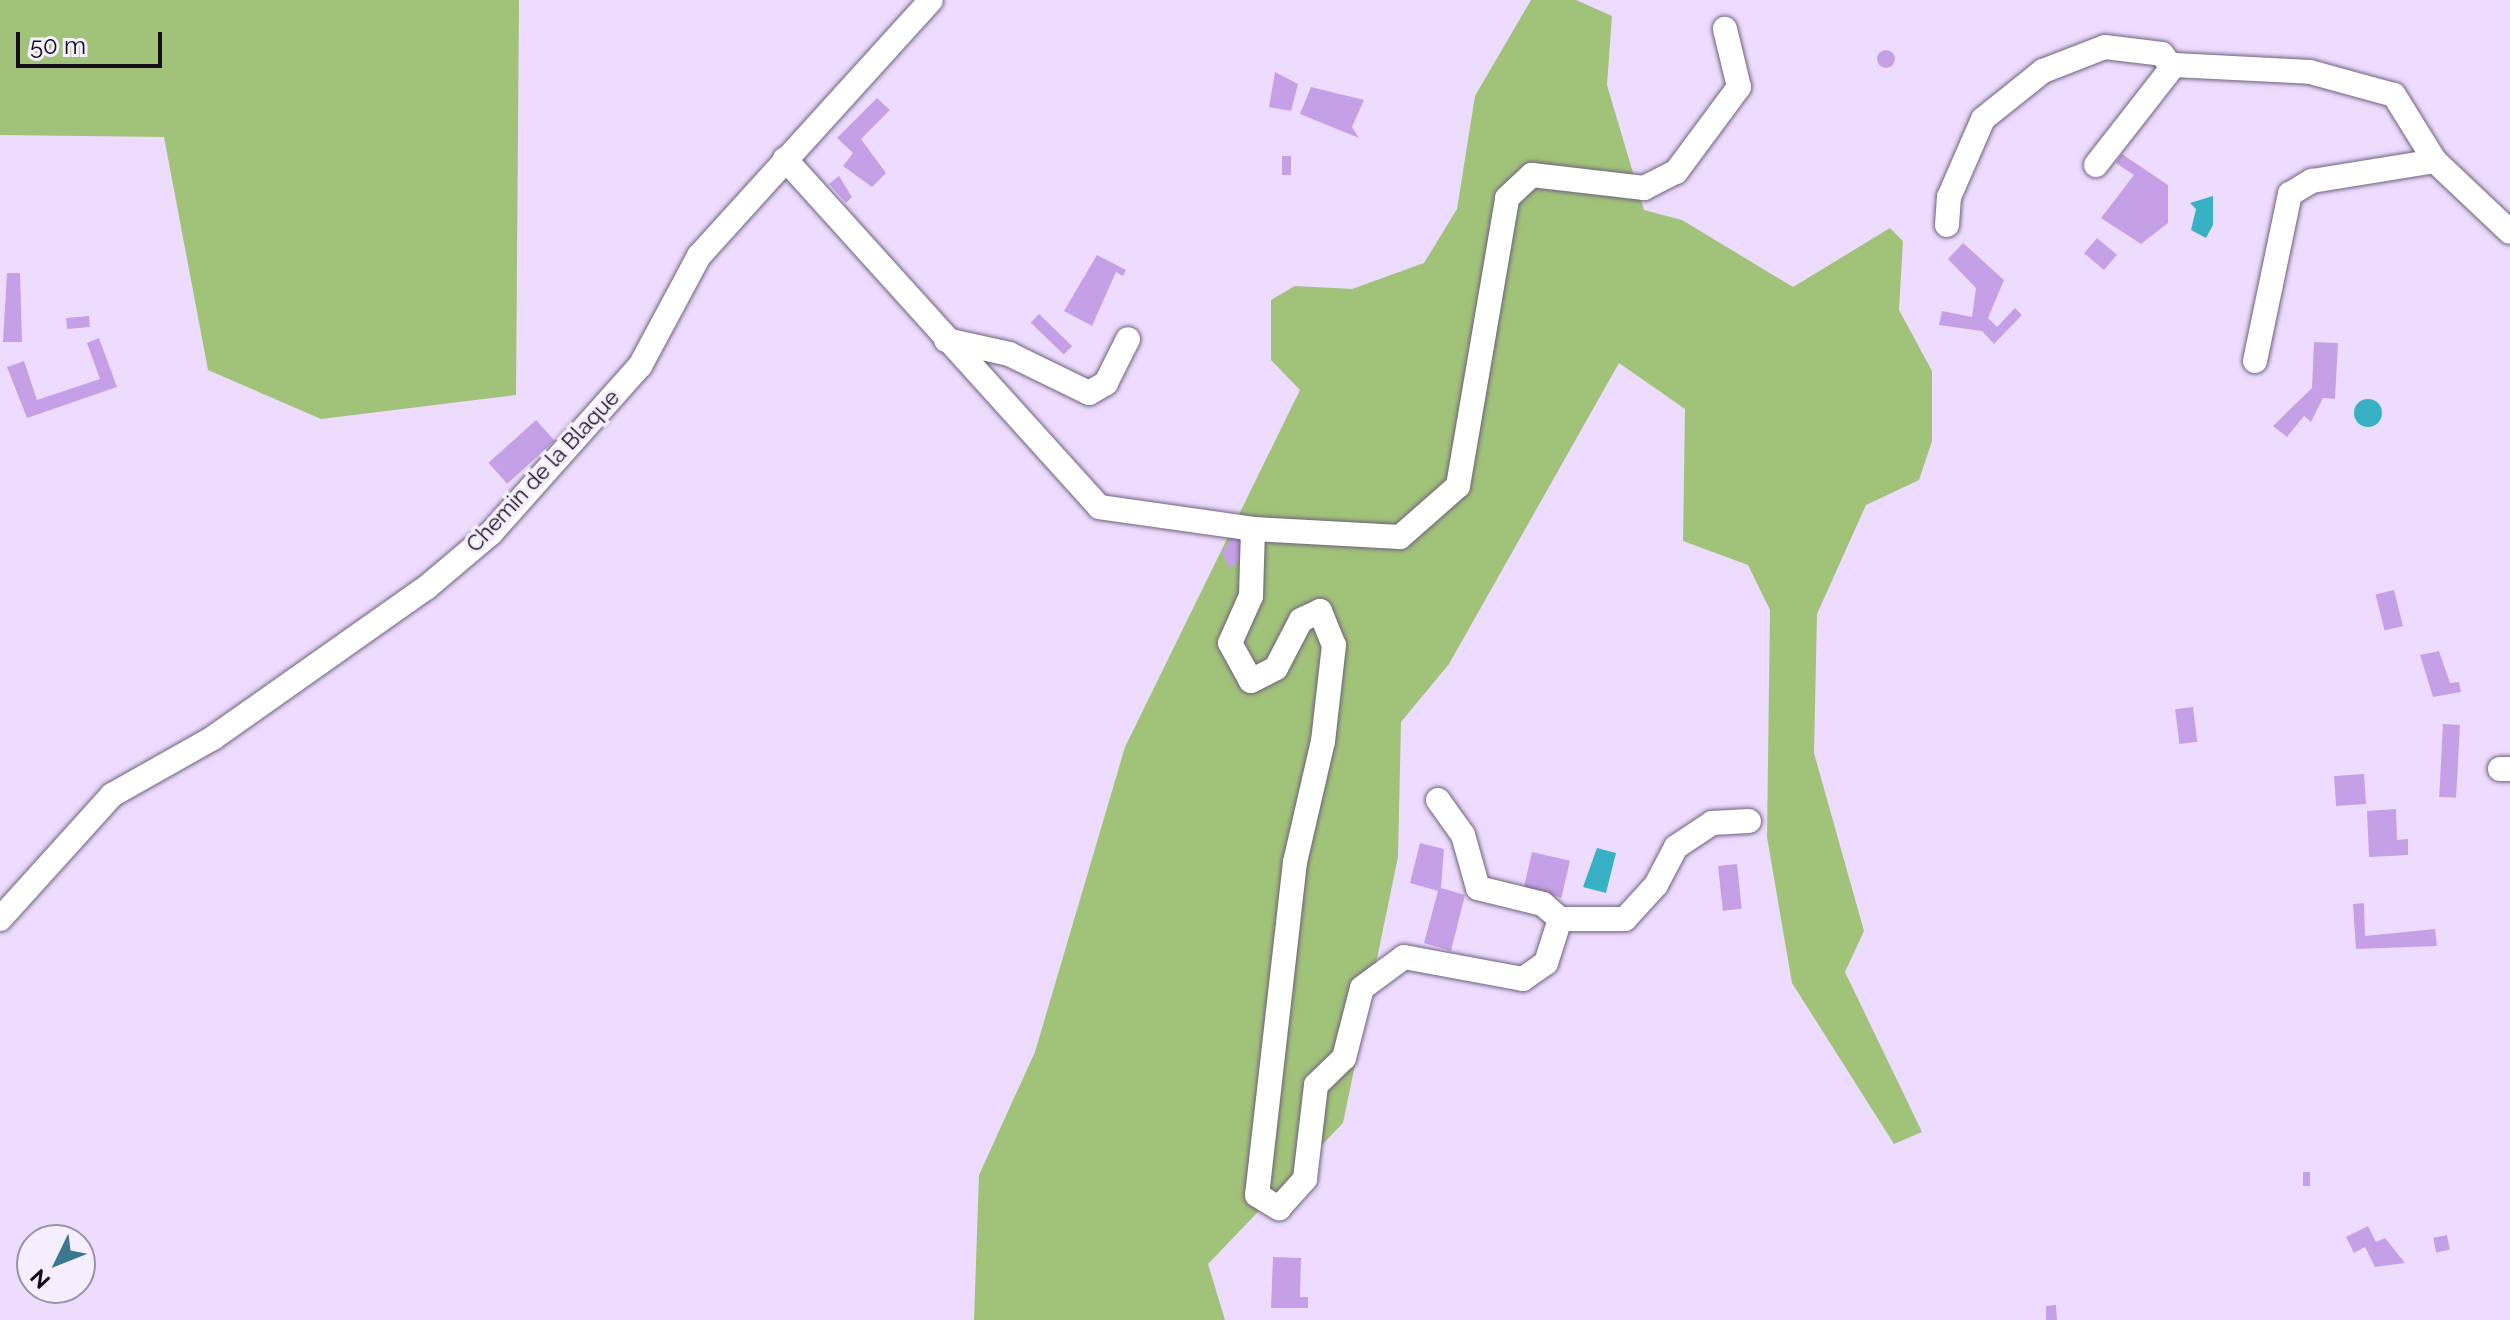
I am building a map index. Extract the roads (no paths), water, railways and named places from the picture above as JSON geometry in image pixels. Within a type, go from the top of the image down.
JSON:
[{"type":"street","name":"Chemin de la Blaque","points":[[0,919],[112,795],[213,738],[426,588],[491,533],[640,366],[699,256],[931,0]]},
{"type":"street","points":[[785,159],[1099,507],[1253,529],[1400,537],[1458,486],[1507,198],[1532,175],[1644,188],[1676,172],[1739,87],[1725,29]]},
{"type":"street","points":[[1947,225],[1949,197],[1983,119],[2043,71],[2105,47],[2162,54],[2172,68]]},
{"type":"street","points":[[2172,68],[2310,72],[2394,95],[2435,161],[2510,232]]},
{"type":"street","points":[[2096,165],[2172,68]]},
{"type":"street","points":[[2255,361],[2290,194],[2312,181],[2435,161]]},
{"type":"street","points":[[946,340],[1009,354],[1089,393],[1106,383],[1128,339]]},
{"type":"street","points":[[1253,529],[1251,596],[1230,643],[1251,681],[1276,668],[1301,620],[1320,611],[1334,645],[1323,741],[1295,862],[1257,1195],[1279,1208],[1305,1179],[1316,1085],[1344,1058],[1362,988],[1404,957],[1523,979],[1546,963],[1560,919]]},
{"type":"street","points":[[1438,800],[1463,835],[1478,888],[1543,904],[1560,919],[1625,919],[1656,885],[1676,847],[1712,823],[1749,821]]},
{"type":"water","points":[[2213,196],[2213,225],[2206,238],[2191,230],[2196,209],[2190,203]]},
{"type":"water","points":[[2368,399],[2378,403],[2382,413],[2378,423],[2368,427],[2358,423],[2354,413],[2358,403]]},
{"type":"water","points":[[1597,848],[1616,853],[1606,893],[1583,887]]}]
